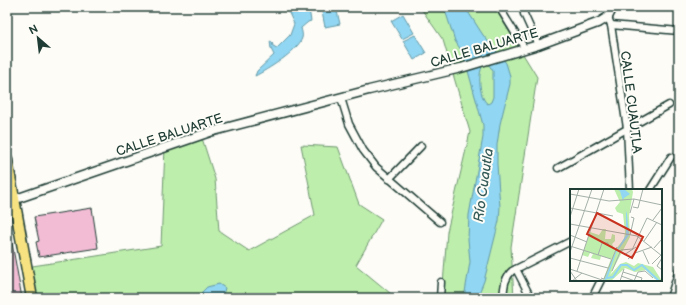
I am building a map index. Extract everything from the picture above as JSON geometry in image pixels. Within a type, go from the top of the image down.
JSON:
[{"type":"main road","points":[[7,160],[10,200],[32,298]]},
{"type":"street","points":[[499,7],[525,49]]},
{"type":"street","points":[[523,7],[524,14],[538,45]]},
{"type":"street","points":[[613,7],[609,21],[679,31]]},
{"type":"street","name":"CALLE BALUARTE","points":[[10,200],[210,132],[368,90],[461,68],[538,45],[609,21]]},
{"type":"street","name":"CALLE CUAUTLA","points":[[609,21],[627,128],[630,189]]},
{"type":"street","points":[[341,98],[349,124],[363,150],[376,167],[440,222]]},
{"type":"street","points":[[558,168],[627,128],[669,106]]},
{"type":"street","points":[[389,179],[421,146]]},
{"type":"street","points":[[651,189],[671,157]]},
{"type":"street","points":[[503,298],[505,283],[508,275],[516,269],[570,242]]},
{"type":"street","points":[[516,269],[532,298]]},
{"type":"street","points":[[670,298],[679,270]]},
{"type":"street","points":[[592,298],[600,281]]},
{"type":"street","points":[[440,298],[441,282]]},
{"type":"green space","points":[[420,7],[494,7],[537,77],[511,247],[514,298],[442,298],[447,232],[470,132],[443,40]]},
{"type":"green space","points":[[201,135],[215,179],[219,231],[249,251],[315,215],[301,145],[338,147],[359,204],[382,219],[356,265],[396,298],[32,298],[26,267],[161,246],[165,147]]},
{"type":"water","points":[[287,7],[297,7],[303,11],[309,9],[311,21],[301,28],[302,38],[295,49],[274,65],[255,76],[257,71],[274,55],[271,49],[270,41],[272,42],[273,46],[277,48],[290,35],[294,24],[288,11],[286,11]]},
{"type":"water","points":[[321,7],[336,7],[340,24],[325,27]]},
{"type":"water","name":"Río Cuautla","points":[[444,7],[465,7],[483,35],[506,63],[510,76],[510,84],[500,124],[497,145],[500,207],[499,221],[484,281],[477,298],[464,298],[470,262],[468,239],[469,215],[483,137],[483,125],[463,53],[455,41]],"holes":[[[484,64],[489,65],[493,71],[493,97],[491,102],[488,104],[485,101],[481,91],[480,72]]]},
{"type":"water","points":[[403,14],[414,33],[402,39],[391,21]]},
{"type":"water","points":[[415,35],[426,53],[414,60],[403,41]]},
{"type":"water","points":[[219,284],[225,288],[222,298],[200,298],[201,293],[207,287]]},
{"type":"building","points":[[92,208],[98,248],[39,257],[36,242],[39,241],[34,217]]},
{"type":"building","points":[[7,232],[10,232],[22,298],[7,298]]}]
